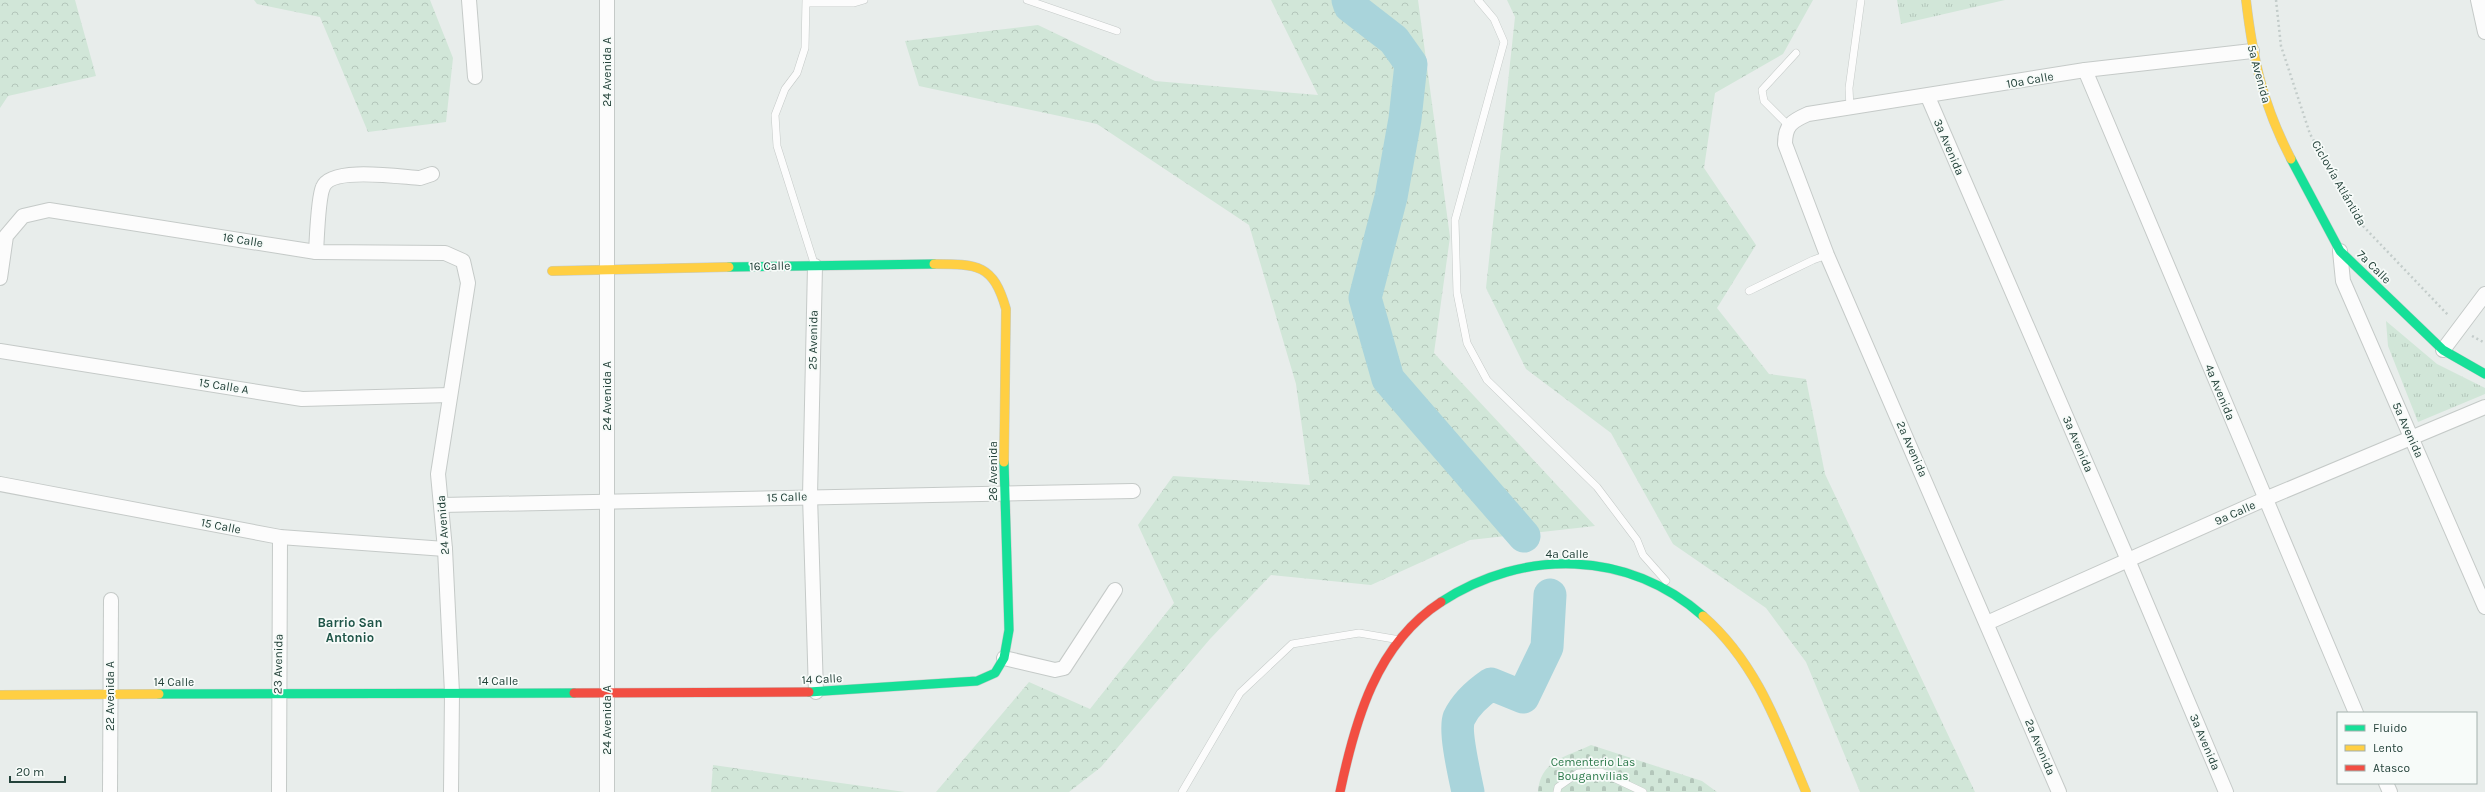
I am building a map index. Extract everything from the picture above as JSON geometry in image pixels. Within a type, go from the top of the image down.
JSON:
[{"type":"street","points":[[468,0],[475,77]]},
{"type":"street","name":"24 Avenida A","points":[[606,792],[607,0]]},
{"type":"street","name":"5a Avenida","points":[[2246,0],[2252,51],[2264,99],[2284,145]]},
{"type":"street","points":[[2478,0],[2485,32]]},
{"type":"street","name":"10a Calle","points":[[1788,125],[1808,114],[1928,97],[2085,70],[2252,51]]},
{"type":"street","name":"4a Avenida","points":[[2085,70],[2356,712]]},
{"type":"street","name":"3a Avenida","points":[[1928,97],[2128,560],[2226,792]]},
{"type":"street","name":"2a Avenida","points":[[1788,125],[1785,132],[1785,144],[1827,255],[2059,792]]},
{"type":"street","name":"7a Calle","points":[[2284,145],[2340,251],[2443,350],[2485,374]]},
{"type":"street","points":[[316,252],[323,186],[330,178],[344,174],[420,178],[432,174]]},
{"type":"street","name":"16 Calle","points":[[0,278],[6,236],[23,216],[49,210],[316,252],[445,253],[463,261]]},
{"type":"street","name":"5a Avenida","points":[[2340,251],[2343,281],[2485,607]]},
{"type":"street","name":"24 Avenida","points":[[451,792],[452,693],[445,548],[438,474],[468,283],[463,261]]},
{"type":"street","name":"16 Calle","points":[[552,271],[607,268],[964,264],[987,270]]},
{"type":"street","name":"25 Avenida","points":[[815,266],[810,496],[816,692]]},
{"type":"street","name":"26 Avenida","points":[[987,270],[999,283],[1006,309],[1004,494],[1009,630],[1004,658],[995,673]]},
{"type":"street","points":[[2443,350],[2485,294]]},
{"type":"street","name":"15 Calle A","points":[[0,351],[302,399],[450,395]]},
{"type":"street","name":"9a Calle","points":[[1987,623],[2266,499],[2485,407]]},
{"type":"street","name":"15 Calle","points":[[0,484],[280,537],[445,548]]},
{"type":"street","name":"15 Calle","points":[[442,505],[607,503],[810,496],[1133,491]]},
{"type":"street","name":"23 Avenida","points":[[279,792],[278,694],[280,537]]},
{"type":"street","name":"4a Calle","points":[[1340,792],[1358,714],[1385,661],[1402,640],[1438,604],[1474,582],[1498,573],[1554,564],[1583,564],[1634,576],[1661,586],[1680,598],[1728,641],[1749,669],[1771,709],[1806,792]]},
{"type":"street","points":[[1004,658],[1055,670],[1064,668],[1115,590]]},
{"type":"street","name":"22 Avenida A","points":[[110,792],[111,600]]},
{"type":"street","name":"14 Calle","points":[[0,695],[816,692],[977,681],[995,673]]},
{"type":"lane","points":[[807,2],[854,3],[864,0]]},
{"type":"lane","points":[[1027,0],[1116,31]]},
{"type":"lane","points":[[1478,0],[1494,19],[1504,42],[1455,220],[1457,293],[1467,343],[1487,380],[1597,487],[1637,540],[1643,555],[1680,598]]},
{"type":"lane","points":[[1850,108],[1849,88],[1862,0]]},
{"type":"lane","name":"25 Avenida","points":[[807,2],[805,48],[797,73],[785,89],[775,115],[777,146],[815,266]]},
{"type":"lane","points":[[1788,125],[1764,101],[1762,90],[1796,52]]},
{"type":"lane","points":[[1749,291],[1813,260],[1827,255]]},
{"type":"lane","points":[[1182,792],[1240,693],[1292,644],[1359,633],[1402,640]]},
{"type":"lane","points":[[1557,792],[1558,787],[1578,773],[1601,772],[1643,792]]},
{"type":"path","name":"Ciclovía Atlántida","points":[[2276,0],[2281,46],[2310,134],[2363,226],[2460,328],[2485,343]]},
{"type":"green space","points":[[0,0],[75,0],[96,76],[8,96],[0,108]]},
{"type":"green space","points":[[254,0],[430,0],[453,58],[446,122],[368,132],[320,17],[257,4]]},
{"type":"green space","points":[[1271,0],[1418,0],[1450,237],[1434,353],[1595,526],[1470,540],[1371,585],[1271,575],[1210,639],[1101,767],[1069,792],[936,792],[1029,682],[1090,709],[1174,603],[1138,525],[1173,476],[1310,485],[1296,384],[1249,225],[1097,124],[919,86],[905,41],[1038,25],[1155,81],[1318,95]]},
{"type":"green space","points":[[1507,0],[1813,0],[1783,54],[1715,93],[1704,168],[1756,245],[1717,308],[1769,374],[1806,379],[1825,474],[1975,792],[1860,792],[1806,662],[1766,608],[1673,544],[1611,433],[1526,369],[1486,288],[1515,17]]},
{"type":"green space","points":[[1897,0],[2005,0],[1901,24]]},
{"type":"green space","points":[[2386,321],[2437,364],[2485,388],[2485,394],[2418,422],[2388,346]]},
{"type":"green space","name":"Cementerio Las Bouganvilias","points":[[1591,745],[1702,781],[1717,792],[1538,792],[1540,781],[1549,766],[1564,757]]},
{"type":"green space","points":[[713,765],[905,792],[711,792]]},
{"type":"waterway","points":[[1348,0],[1350,6],[1394,40],[1411,64],[1405,119],[1391,197],[1365,298],[1388,379],[1524,536]]},
{"type":"waterway","points":[[1468,792],[1459,743],[1459,718],[1473,699],[1491,684],[1523,697],[1547,647],[1550,595]]},
{"type":"traffic: fast","points":[[2291,159],[2340,251],[2443,350],[2485,374]]},
{"type":"traffic: fast","points":[[729,267],[934,264]]},
{"type":"traffic: fast","points":[[809,692],[977,681],[995,673],[1004,658],[1009,630],[1004,462]]},
{"type":"traffic: fast","points":[[1441,602],[1473,584],[1506,572],[1541,565],[1575,564],[1609,568],[1642,578],[1674,594],[1703,616]]},
{"type":"traffic: fast","points":[[159,694],[574,693]]},
{"type":"traffic: slow","points":[[2246,0],[2252,43],[2266,101],[2281,139],[2291,159]]},
{"type":"traffic: slow","points":[[934,264],[973,266],[982,270],[989,275],[1001,294],[1006,309],[1004,462]]},
{"type":"traffic: slow","points":[[552,271],[729,267]]},
{"type":"traffic: slow","points":[[1703,616],[1722,634],[1752,675],[1776,721],[1806,792]]},
{"type":"traffic: slow","points":[[0,695],[159,694]]},
{"type":"traffic: jam","points":[[1340,792],[1361,712],[1384,662],[1400,639],[1419,619],[1441,602]]},
{"type":"traffic: jam","points":[[574,693],[809,692]]},
{"type":"district","name":"Barrio San Antonio","points":[[350,630]]}]
